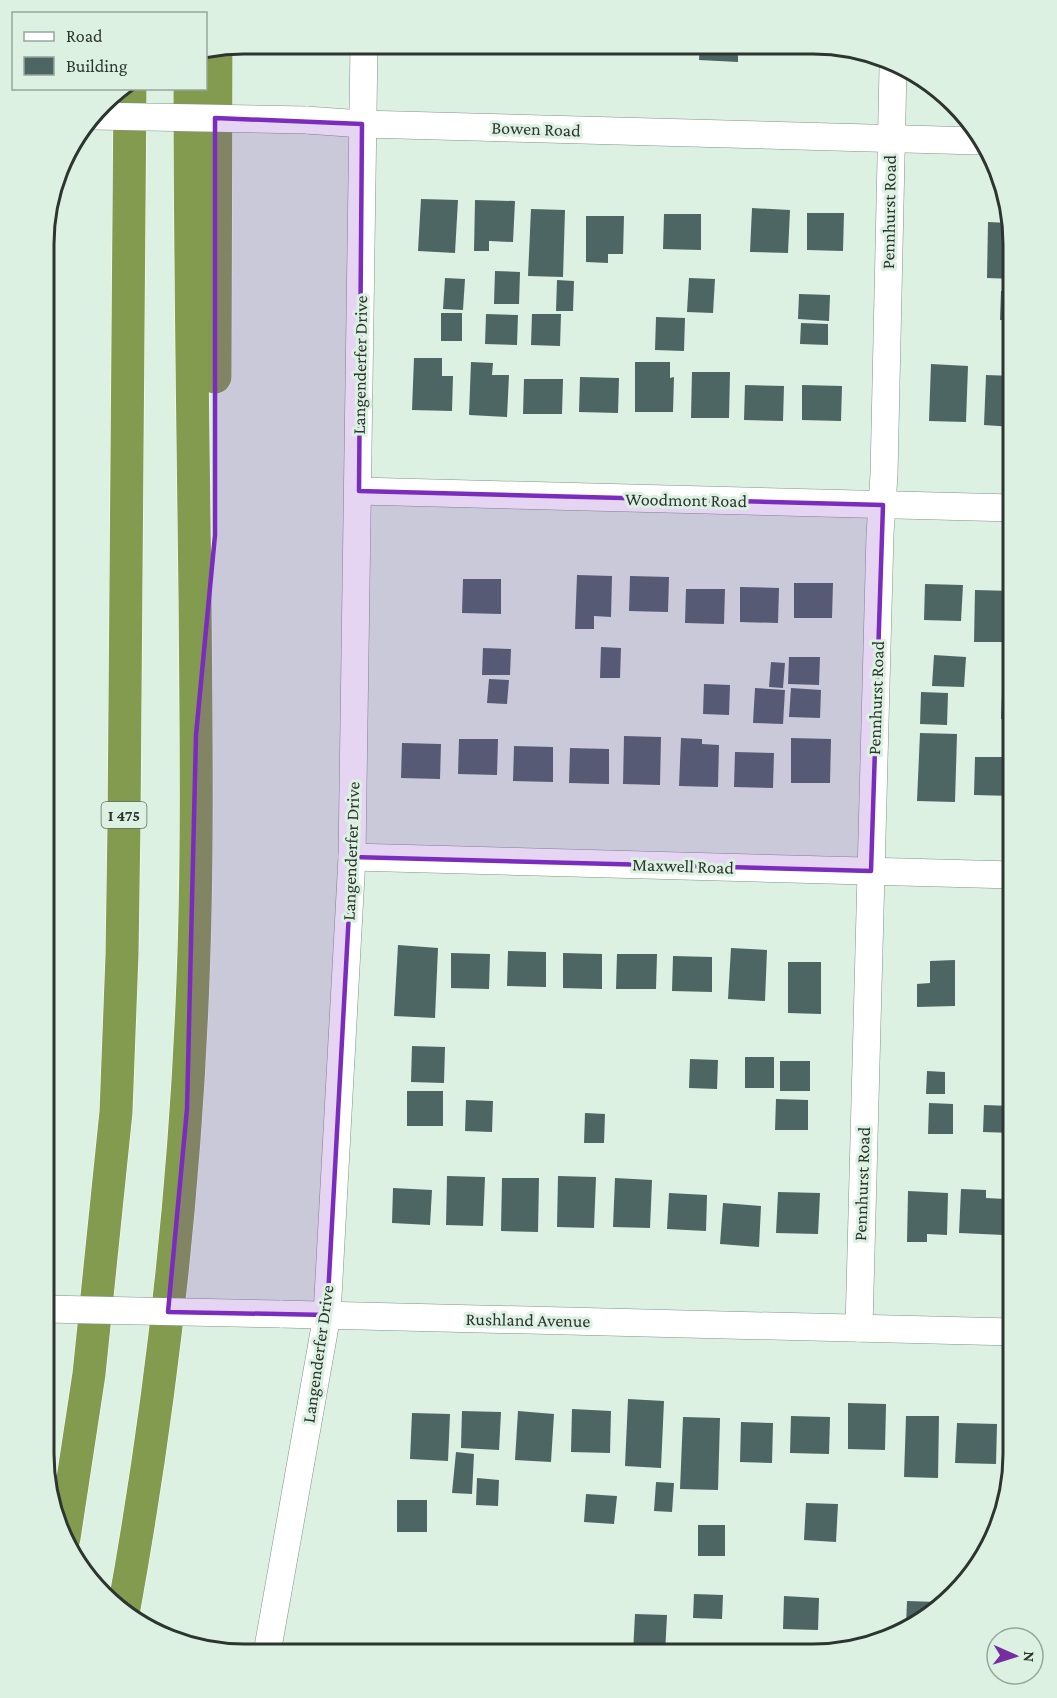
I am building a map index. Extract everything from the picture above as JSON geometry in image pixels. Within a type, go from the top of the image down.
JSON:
[{"type":"highway","points":[[196,735],[215,535],[216,57]]},
{"type":"highway","points":[[125,1602],[152,1435],[173,1273],[187,1109],[193,981],[196,735],[190,90]]},
{"type":"highway","name":"I 475","points":[[66,1522],[89,1374],[116,1112],[122,920],[130,92]]},
{"type":"street","name":"Langenderfer Drive","points":[[269,1644],[327,1315],[352,857],[364,54]]},
{"type":"street","name":"Pennhurst Road","points":[[859,1328],[893,71]]},
{"type":"street","name":"Bowen Road","points":[[104,116],[306,120],[362,124],[973,141]]},
{"type":"street","name":"Woodmont Road","points":[[359,491],[1003,508]]},
{"type":"street","name":"Maxwell Road","points":[[352,857],[1003,875]]},
{"type":"street","name":"Rushland Avenue","points":[[54,1309],[1003,1332]]},
{"type":"highlighted area","points":[[215,118],[362,124],[359,491],[883,505],[871,871],[352,857],[327,1315],[168,1312],[187,1109],[196,735],[215,535]]},
{"type":"building","points":[[699,54],[738,54],[738,62],[699,60]]},
{"type":"building","points":[[421,199],[458,200],[455,253],[418,251]]},
{"type":"building","points":[[475,200],[515,201],[513,242],[489,241],[489,251],[474,251]]},
{"type":"building","points":[[752,208],[790,210],[788,253],[750,252]]},
{"type":"building","points":[[531,209],[565,210],[563,277],[528,276]]},
{"type":"building","points":[[807,213],[844,213],[843,251],[807,250]]},
{"type":"building","points":[[664,214],[701,214],[701,250],[663,249]]},
{"type":"building","points":[[586,216],[624,216],[623,254],[608,254],[608,263],[586,262]]},
{"type":"building","points":[[988,222],[1002,223],[1003,279],[987,278]]},
{"type":"building","points":[[495,271],[520,272],[519,304],[494,304]]},
{"type":"building","points":[[445,278],[465,279],[463,310],[443,309]]},
{"type":"building","points":[[689,278],[715,279],[713,313],[687,312]]},
{"type":"building","points":[[557,280],[574,281],[573,311],[556,311]]},
{"type":"building","points":[[1001,291],[1003,291],[1003,320],[1000,320]]},
{"type":"building","points":[[799,294],[830,295],[829,321],[798,319]]},
{"type":"building","points":[[441,313],[462,313],[462,341],[441,341]]},
{"type":"building","points":[[486,314],[518,315],[517,345],[485,344]]},
{"type":"building","points":[[532,314],[561,314],[560,346],[531,345]]},
{"type":"building","points":[[656,317],[685,318],[684,351],[655,350]]},
{"type":"building","points":[[801,323],[828,324],[828,345],[800,344]]},
{"type":"building","points":[[414,358],[442,358],[442,376],[453,376],[452,411],[412,410]]},
{"type":"building","points":[[471,362],[493,363],[492,375],[509,375],[507,417],[469,415]]},
{"type":"building","points":[[635,362],[670,362],[670,378],[674,377],[673,412],[635,412]]},
{"type":"building","points":[[931,364],[968,366],[966,422],[929,421]]},
{"type":"building","points":[[692,372],[730,372],[729,418],[691,418]]},
{"type":"building","points":[[986,375],[1003,376],[1003,426],[984,425]]},
{"type":"building","points":[[580,377],[619,378],[618,413],[579,412]]},
{"type":"building","points":[[524,379],[563,379],[562,414],[523,414]]},
{"type":"building","points":[[745,385],[784,386],[783,421],[744,420]]},
{"type":"building","points":[[802,385],[842,386],[841,421],[802,420]]},
{"type":"building","points":[[577,575],[612,576],[611,617],[594,616],[594,629],[575,629]]},
{"type":"building","points":[[630,576],[669,577],[668,612],[629,611]]},
{"type":"building","points":[[463,579],[501,579],[501,614],[462,613]]},
{"type":"building","points":[[794,583],[833,583],[832,618],[794,618]]},
{"type":"building","points":[[925,584],[963,585],[961,621],[924,620]]},
{"type":"building","points":[[740,587],[779,588],[778,623],[740,622]]},
{"type":"building","points":[[686,589],[725,589],[724,624],[685,623]]},
{"type":"building","points":[[975,590],[1003,591],[1003,642],[974,642]]},
{"type":"building","points":[[601,647],[621,648],[620,678],[600,678]]},
{"type":"building","points":[[483,648],[511,649],[510,675],[482,675]]},
{"type":"building","points":[[934,655],[966,657],[964,687],[932,686]]},
{"type":"building","points":[[789,657],[820,657],[819,685],[788,684]]},
{"type":"building","points":[[771,662],[785,663],[783,688],[769,687]]},
{"type":"building","points":[[489,679],[509,680],[507,704],[487,703]]},
{"type":"building","points":[[704,684],[730,685],[729,715],[703,714]]},
{"type":"building","points":[[755,688],[785,690],[783,724],[753,723]]},
{"type":"building","points":[[791,688],[821,690],[820,718],[789,717]]},
{"type":"building","points":[[921,692],[948,693],[947,725],[920,724]]},
{"type":"building","points":[[1002,693],[1003,719],[1001,719]]},
{"type":"building","points":[[920,733],[957,734],[955,802],[917,801]]},
{"type":"building","points":[[624,736],[661,737],[660,785],[623,784]]},
{"type":"building","points":[[681,738],[702,739],[702,744],[719,745],[718,787],[679,786]]},
{"type":"building","points":[[791,738],[831,739],[830,783],[791,783]]},
{"type":"building","points":[[459,739],[498,739],[497,775],[458,774]]},
{"type":"building","points":[[402,743],[441,744],[440,779],[401,778]]},
{"type":"building","points":[[514,746],[553,747],[553,782],[513,781]]},
{"type":"building","points":[[570,748],[609,749],[609,784],[569,783]]},
{"type":"building","points":[[735,752],[774,753],[773,788],[734,787]]},
{"type":"building","points":[[975,757],[1003,757],[1003,796],[974,795]]},
{"type":"building","points":[[398,945],[438,948],[435,1018],[394,1016]]},
{"type":"building","points":[[731,948],[767,950],[765,1001],[728,999]]},
{"type":"building","points":[[508,951],[546,952],[546,987],[507,986]]},
{"type":"building","points":[[451,953],[490,954],[489,989],[451,988]]},
{"type":"building","points":[[563,953],[602,954],[602,989],[563,988]]},
{"type":"building","points":[[617,954],[657,954],[656,989],[616,989]]},
{"type":"building","points":[[673,956],[712,957],[712,992],[672,991]]},
{"type":"building","points":[[955,960],[955,1006],[917,1007],[917,984],[930,983],[930,961]]},
{"type":"building","points":[[788,962],[821,962],[821,1014],[788,1013]]},
{"type":"building","points":[[412,1046],[445,1047],[444,1083],[411,1082]]},
{"type":"building","points":[[745,1057],[774,1057],[774,1088],[745,1088]]},
{"type":"building","points":[[690,1059],[718,1060],[717,1089],[689,1088]]},
{"type":"building","points":[[780,1061],[810,1061],[810,1091],[780,1091]]},
{"type":"building","points":[[927,1071],[945,1072],[945,1094],[926,1094]]},
{"type":"building","points":[[407,1091],[443,1091],[443,1126],[407,1126]]},
{"type":"building","points":[[776,1099],[808,1100],[808,1130],[775,1130]]},
{"type":"building","points":[[466,1100],[493,1101],[492,1132],[465,1131]]},
{"type":"building","points":[[929,1103],[953,1104],[953,1134],[928,1134]]},
{"type":"building","points":[[984,1105],[1003,1106],[1003,1133],[983,1132]]},
{"type":"building","points":[[585,1113],[605,1114],[604,1143],[584,1143]]},
{"type":"building","points":[[447,1176],[485,1177],[483,1226],[446,1225]]},
{"type":"building","points":[[558,1176],[596,1177],[594,1228],[557,1227]]},
{"type":"building","points":[[502,1178],[539,1178],[538,1232],[501,1231]]},
{"type":"building","points":[[615,1178],[652,1180],[650,1228],[613,1227]]},
{"type":"building","points":[[393,1188],[432,1190],[430,1225],[392,1223]]},
{"type":"building","points":[[961,1189],[986,1190],[986,1198],[1003,1199],[1003,1235],[959,1233]]},
{"type":"building","points":[[908,1191],[948,1193],[947,1235],[927,1234],[927,1242],[907,1242]]},
{"type":"building","points":[[778,1192],[820,1193],[818,1234],[776,1233]]},
{"type":"building","points":[[669,1193],[707,1195],[706,1231],[667,1229]]},
{"type":"building","points":[[723,1203],[761,1206],[759,1247],[720,1244]]},
{"type":"building","points":[[628,1399],[664,1401],[661,1468],[625,1466]]},
{"type":"building","points":[[848,1403],[886,1404],[885,1450],[848,1449]]},
{"type":"building","points":[[572,1409],[611,1411],[610,1453],[571,1452]]},
{"type":"building","points":[[462,1411],[501,1412],[499,1450],[461,1448]]},
{"type":"building","points":[[518,1411],[554,1414],[551,1462],[515,1460]]},
{"type":"building","points":[[412,1413],[450,1414],[448,1461],[410,1459]]},
{"type":"building","points":[[791,1416],[830,1417],[829,1454],[790,1453]]},
{"type":"building","points":[[906,1416],[939,1416],[938,1478],[904,1477]]},
{"type":"building","points":[[683,1417],[720,1418],[718,1490],[680,1489]]},
{"type":"building","points":[[741,1422],[773,1423],[772,1463],[740,1462]]},
{"type":"building","points":[[957,1423],[997,1424],[996,1464],[955,1463]]},
{"type":"building","points":[[456,1452],[474,1454],[472,1494],[452,1493]]},
{"type":"building","points":[[477,1478],[499,1480],[498,1506],[476,1505]]},
{"type":"building","points":[[656,1482],[674,1483],[672,1512],[654,1511]]},
{"type":"building","points":[[586,1494],[617,1496],[614,1524],[584,1522]]},
{"type":"building","points":[[397,1500],[427,1500],[427,1532],[397,1532]]},
{"type":"building","points":[[806,1503],[838,1504],[836,1542],[804,1540]]},
{"type":"building","points":[[698,1525],[725,1525],[725,1556],[698,1556]]},
{"type":"building","points":[[694,1594],[723,1595],[722,1619],[693,1618]]},
{"type":"building","points":[[784,1596],[819,1598],[818,1630],[783,1629]]},
{"type":"building","points":[[907,1601],[932,1602],[929,1605],[906,1620]]},
{"type":"building","points":[[635,1614],[667,1615],[666,1644],[633,1644]]}]
